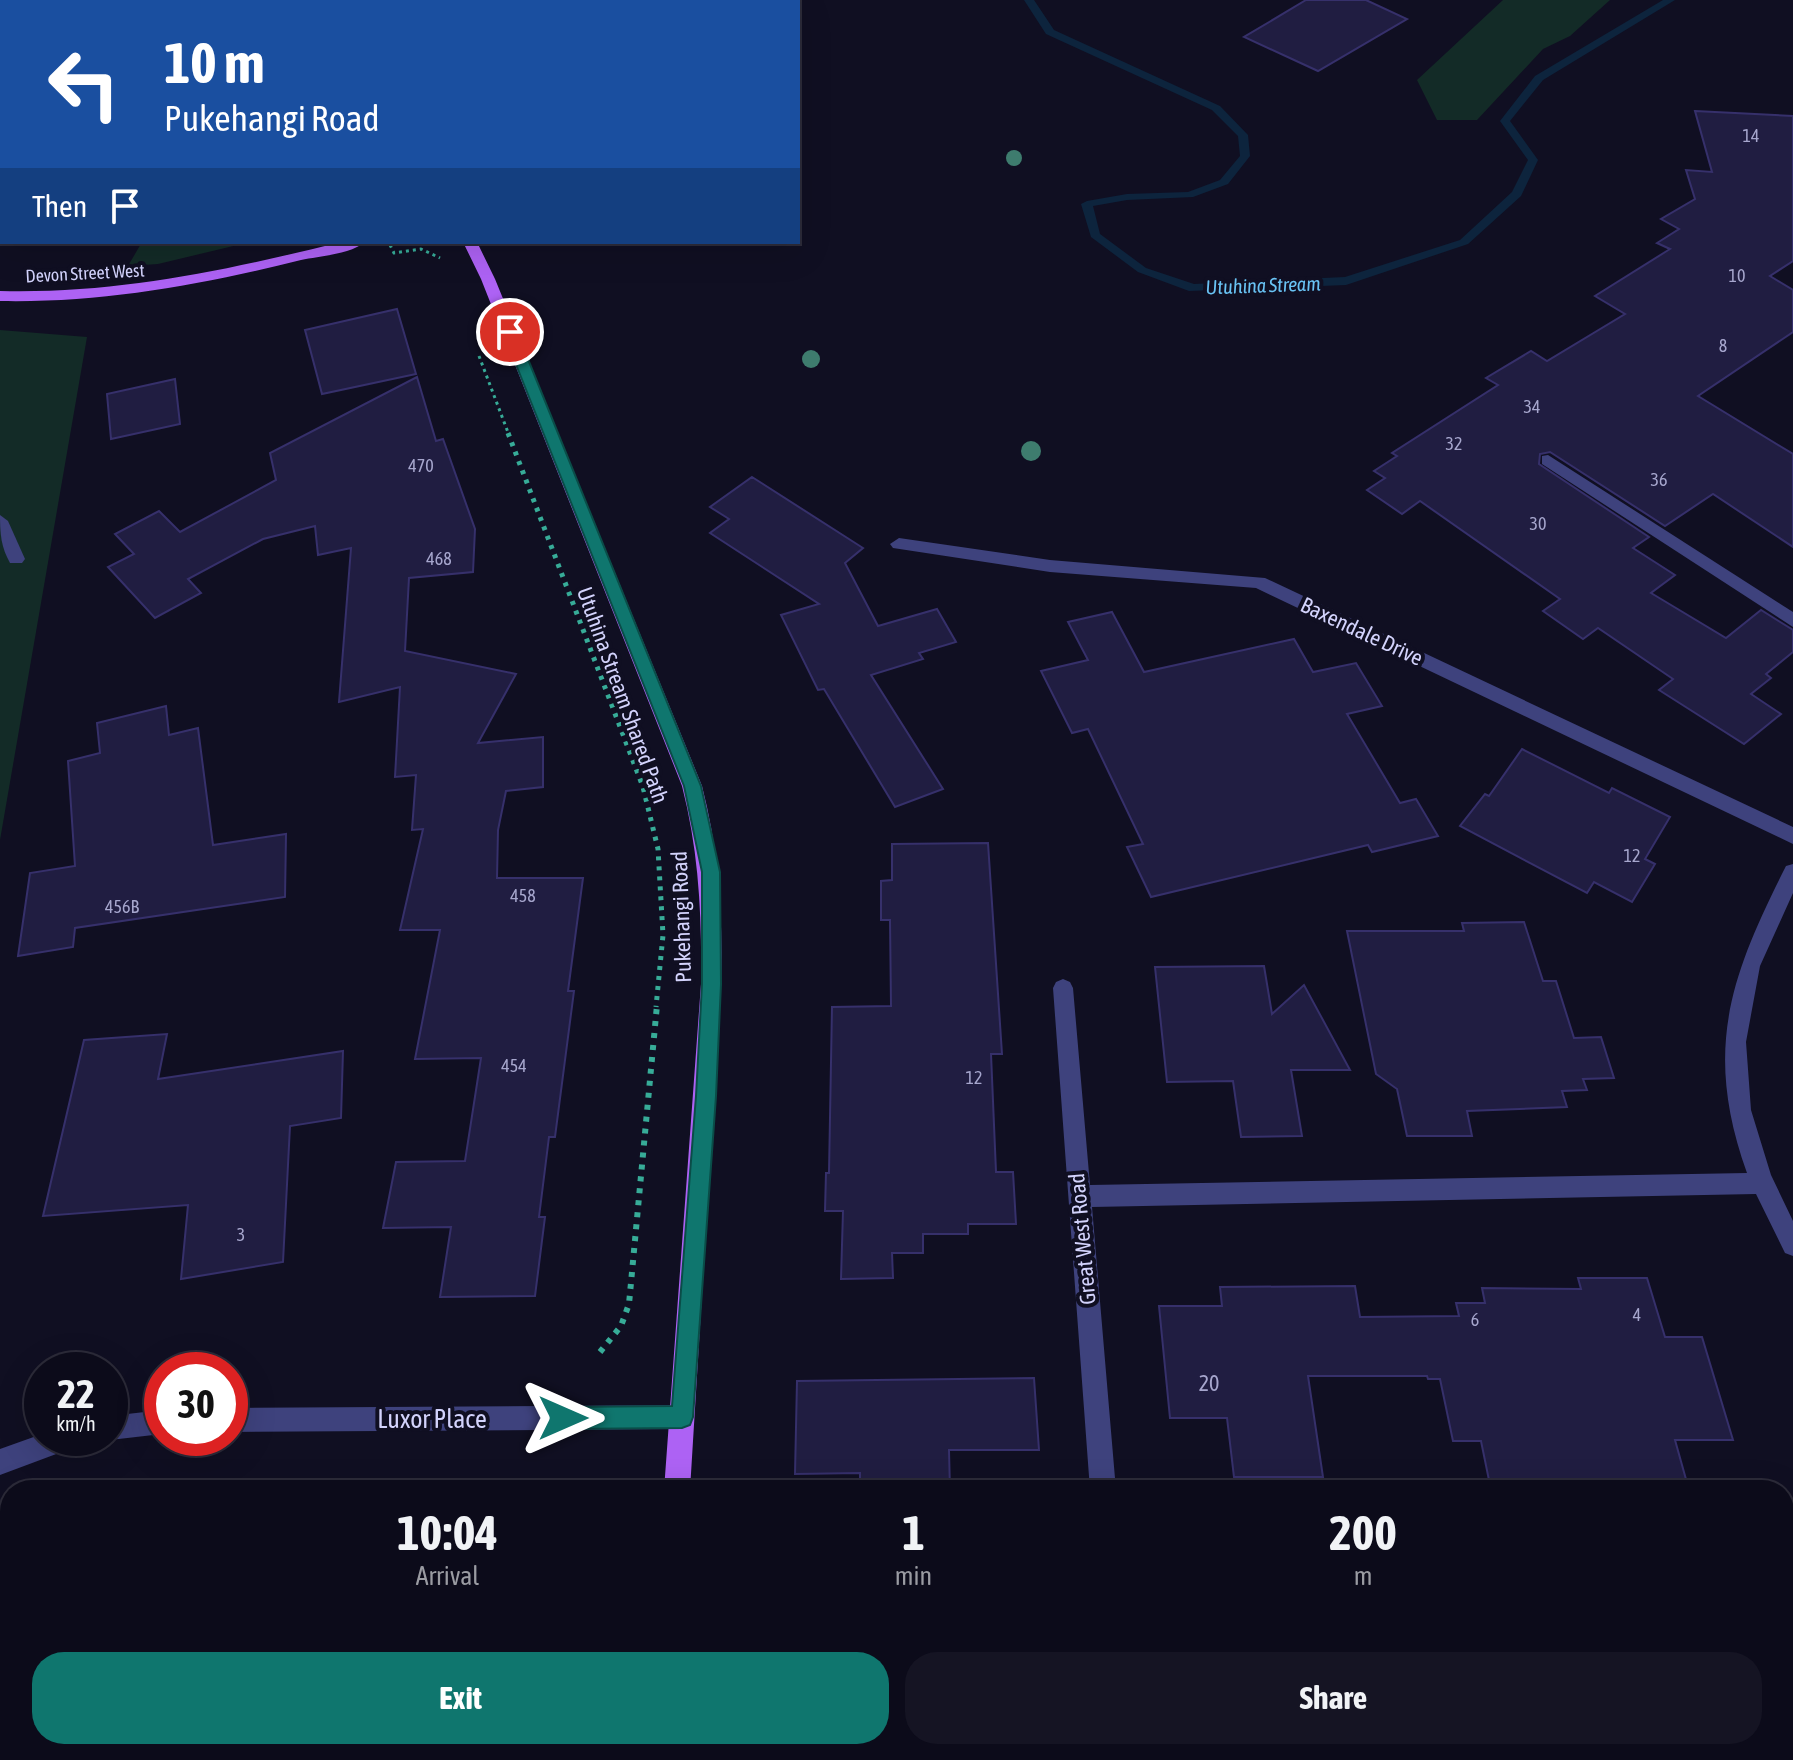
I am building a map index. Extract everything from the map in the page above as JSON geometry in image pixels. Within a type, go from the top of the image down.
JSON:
[{"type":"main road","name":"Devon Street West","points":[[0,296],[122,294],[181,285],[350,244]]},
{"type":"main road","name":"Pukehangi Road","points":[[471,244],[549,427],[692,786],[705,830],[713,910],[711,984],[678,1480]]},
{"type":"street","points":[[1548,460],[1793,621]]},
{"type":"street","points":[[0,521],[16,559]]},
{"type":"street","name":"Baxendale Drive","points":[[899,544],[1050,566],[1259,582],[1793,836]]},
{"type":"street","points":[[1793,872],[1751,965],[1733,1042],[1737,1104],[1760,1183],[1793,1245]]},
{"type":"street","name":"Great West Road","points":[[1063,988],[1102,1480]]},
{"type":"street","points":[[1078,1196],[1760,1183]]},
{"type":"street","name":"Luxor Place","points":[[248,1420],[682,1417]]},
{"type":"street","points":[[0,1462],[24,1453]]},
{"type":"path","points":[[392,249],[394,253],[428,250],[446,266]]},
{"type":"path","name":"Utuhina Stream Shared Path","points":[[478,350],[643,787],[658,849],[663,935],[629,1304],[621,1326],[600,1352]]},
{"type":"green space","points":[[1503,0],[1610,0],[1570,36],[1543,49],[1477,120],[1437,120],[1417,80]]},
{"type":"green space","points":[[141,244],[242,244],[158,264],[128,266]]},
{"type":"green space","points":[[0,330],[87,337],[0,840]]},
{"type":"building","points":[[1306,0],[1366,0],[1407,19],[1318,71],[1244,37]]},
{"type":"building","points":[[1695,111],[1793,116],[1793,261],[1770,276],[1793,290],[1793,332],[1698,396],[1793,454],[1793,547],[1713,494],[1665,526],[1550,452],[1540,454],[1539,464],[1649,537],[1633,548],[1675,575],[1651,593],[1726,638],[1761,610],[1793,630],[1793,652],[1766,674],[1771,678],[1751,694],[1781,714],[1744,744],[1659,690],[1673,679],[1598,628],[1583,639],[1543,611],[1560,599],[1420,501],[1402,514],[1367,490],[1385,478],[1374,471],[1397,456],[1392,453],[1498,385],[1486,378],[1531,351],[1547,361],[1625,314],[1595,296],[1670,249],[1657,243],[1679,229],[1661,219],[1695,199],[1686,170],[1712,172]]},
{"type":"building","points":[[397,309],[416,374],[322,394],[305,330]]},
{"type":"building","points":[[417,377],[436,441],[443,439],[475,529],[473,572],[409,578],[405,651],[516,674],[478,743],[543,737],[543,787],[506,791],[498,830],[497,878],[583,878],[568,991],[574,991],[555,1137],[549,1137],[539,1217],[545,1217],[535,1296],[440,1297],[451,1227],[383,1228],[396,1162],[465,1161],[481,1058],[415,1059],[440,930],[400,930],[423,829],[412,830],[416,775],[395,777],[400,687],[339,702],[351,548],[318,555],[315,526],[263,539],[188,579],[201,593],[155,618],[108,567],[134,554],[115,534],[159,511],[180,532],[276,480],[270,453]]},
{"type":"building","points":[[175,379],[180,424],[111,439],[107,394]]},
{"type":"building","points":[[752,477],[863,548],[845,563],[878,626],[937,609],[956,642],[919,653],[923,659],[871,675],[943,789],[895,807],[824,689],[818,690],[781,615],[819,604],[710,533],[729,519],[710,507]]},
{"type":"building","points":[[1112,612],[1144,672],[1294,639],[1313,672],[1356,663],[1382,706],[1347,714],[1400,803],[1416,799],[1438,836],[1372,852],[1368,845],[1151,897],[1127,847],[1143,844],[1088,729],[1072,733],[1041,671],[1088,660],[1068,622]]},
{"type":"building","points":[[166,706],[169,735],[198,728],[213,845],[286,834],[285,897],[75,928],[73,947],[18,956],[30,873],[75,866],[68,761],[100,753],[97,723]]},
{"type":"building","points":[[1522,749],[1609,793],[1612,788],[1670,817],[1645,859],[1655,864],[1632,902],[1594,882],[1587,893],[1460,826],[1485,794],[1489,796]]},
{"type":"building","points":[[988,843],[1002,1054],[991,1054],[996,1172],[1013,1172],[1016,1224],[968,1224],[968,1234],[923,1234],[923,1253],[892,1253],[893,1278],[841,1279],[843,1211],[825,1211],[826,1173],[829,1173],[832,1007],[891,1006],[890,920],[881,920],[881,881],[892,880],[892,844]]},
{"type":"building","points":[[1524,922],[1543,981],[1556,981],[1574,1038],[1601,1037],[1614,1078],[1583,1079],[1587,1090],[1562,1091],[1567,1107],[1467,1111],[1472,1136],[1407,1136],[1397,1089],[1376,1074],[1347,931],[1464,931],[1462,923]]},
{"type":"building","points":[[1264,966],[1272,1014],[1304,985],[1350,1070],[1291,1070],[1302,1136],[1241,1137],[1233,1081],[1167,1082],[1155,967]]},
{"type":"building","points":[[167,1034],[158,1079],[343,1051],[341,1118],[290,1126],[283,1262],[181,1279],[188,1205],[43,1216],[84,1040]]},
{"type":"building","points":[[1578,1278],[1647,1278],[1665,1337],[1702,1337],[1733,1440],[1675,1440],[1686,1480],[1489,1480],[1481,1441],[1453,1441],[1440,1379],[1428,1379],[1427,1376],[1308,1376],[1323,1477],[1234,1477],[1227,1418],[1170,1418],[1159,1306],[1222,1306],[1220,1287],[1355,1286],[1360,1317],[1459,1316],[1456,1303],[1485,1303],[1482,1288],[1581,1289]]},
{"type":"building","points":[[1034,1378],[1039,1450],[949,1450],[950,1480],[860,1480],[860,1473],[795,1474],[797,1381]]},
{"type":"waterway","name":"Utuhina Stream","points":[[1029,0],[1050,32],[1216,108],[1243,135],[1245,156],[1224,182],[1189,195],[1127,197],[1087,204],[1095,235],[1142,270],[1193,288],[1346,281],[1464,242],[1517,194],[1533,160],[1505,121],[1539,78],[1670,0]]},
{"type":"route","points":[[510,332],[692,786],[705,830],[713,910],[706,1096],[682,1417],[563,1418]]}]
